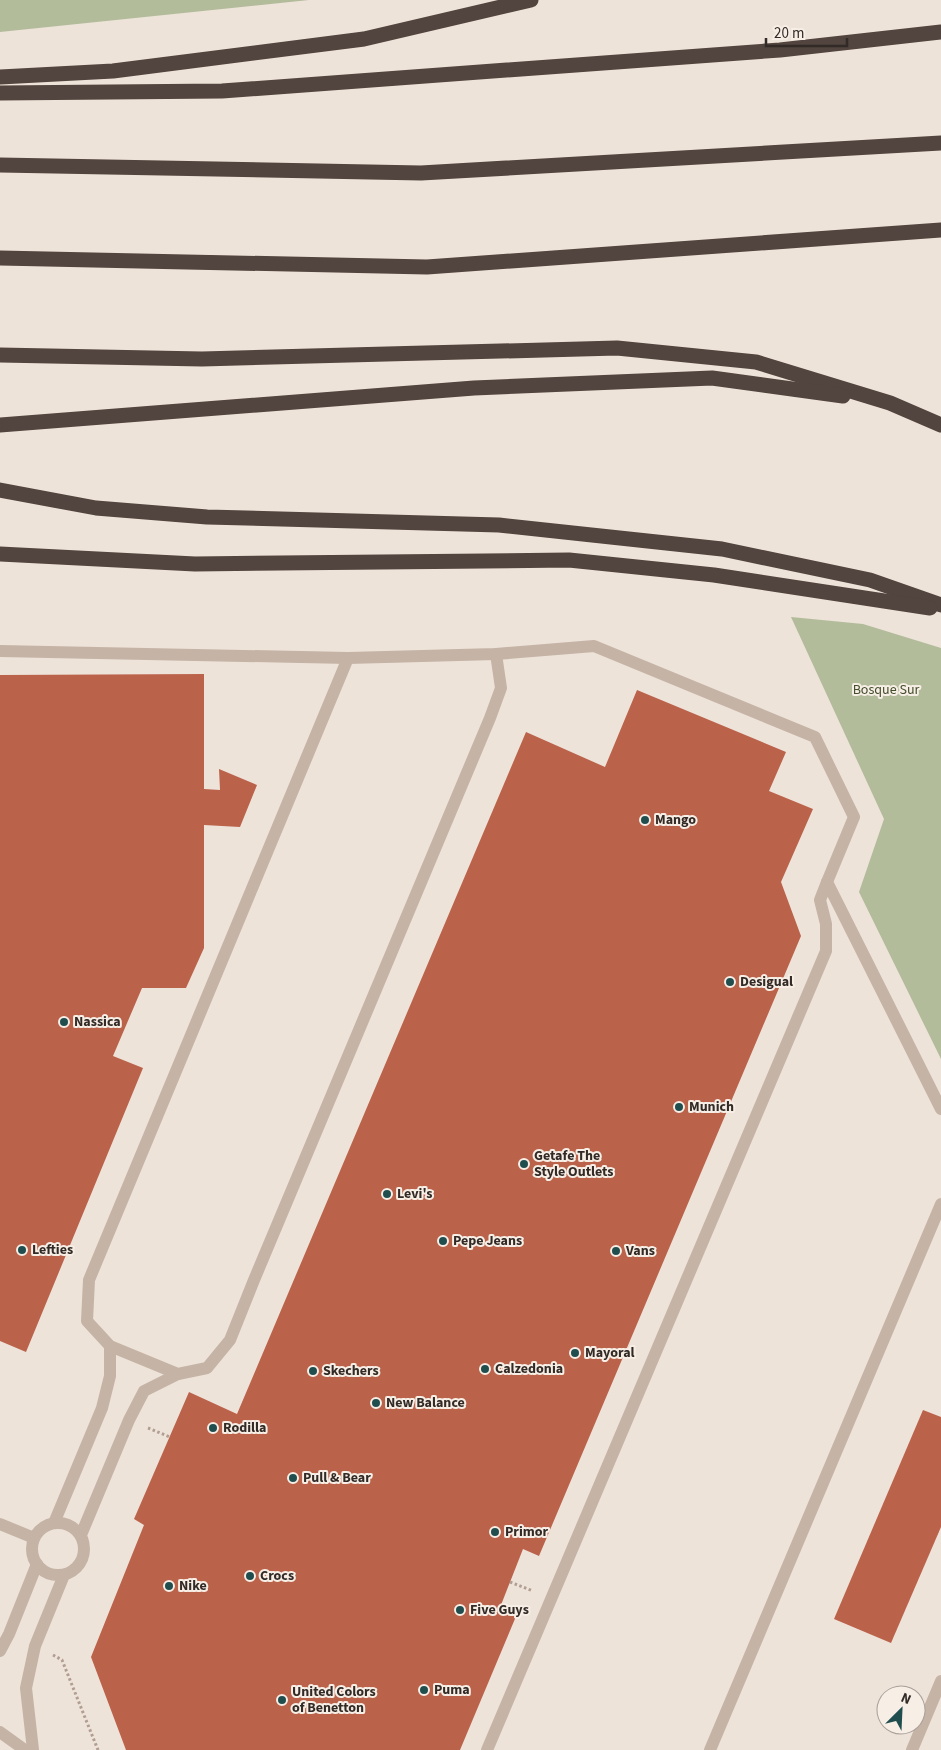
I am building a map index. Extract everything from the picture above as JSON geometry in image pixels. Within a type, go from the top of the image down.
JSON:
[{"type":"highway","points":[[0,76],[113,70],[364,39],[531,0]]},
{"type":"highway","points":[[0,93],[222,91],[780,50],[941,32]]},
{"type":"highway","points":[[0,164],[421,173],[941,143]]},
{"type":"highway","points":[[0,258],[428,267],[941,230]]},
{"type":"highway","points":[[0,355],[202,359],[618,348],[756,362],[890,403],[941,424]]},
{"type":"highway","points":[[0,425],[474,388],[712,378],[890,403]]},
{"type":"highway","points":[[0,490],[96,508],[207,517],[499,525],[722,549],[870,580],[941,605]]},
{"type":"highway","points":[[0,554],[195,564],[569,560],[714,575],[941,610]]},
{"type":"street","points":[[0,651],[348,658],[496,654],[594,646],[815,737],[854,817],[820,900],[826,924],[826,951],[487,1750]]},
{"type":"street","points":[[81,1535],[129,1420],[144,1391],[178,1374],[207,1368],[230,1340],[490,718],[501,688],[496,654]]},
{"type":"street","points":[[178,1374],[110,1346],[87,1321],[89,1280],[348,658]]},
{"type":"street","points":[[827,882],[941,1109]]},
{"type":"street","points":[[710,1750],[941,1204]]},
{"type":"street","points":[[54,1523],[102,1408],[110,1376],[110,1346]]},
{"type":"street","points":[[54,1523],[69,1525],[81,1535],[85,1551],[83,1559],[72,1572],[64,1575],[49,1573],[42,1570],[37,1564],[33,1556],[32,1547],[38,1531],[54,1523]]},
{"type":"street","points":[[0,1524],[34,1538]]},
{"type":"street","points":[[0,1651],[9,1634],[37,1564]]},
{"type":"street","points":[[34,1750],[26,1688],[34,1646],[64,1575]]},
{"type":"street","points":[[912,1750],[941,1681]]},
{"type":"street","points":[[0,1732],[25,1750]]},
{"type":"path","points":[[34,1646],[62,1660],[98,1750]]},
{"type":"green space","points":[[0,0],[309,0],[0,32]]},
{"type":"green space","name":"Bosque Sur","points":[[791,617],[863,624],[941,648],[941,1059],[859,892],[884,819]]},
{"type":"building","name":"Nassica","points":[[204,674],[204,789],[220,790],[219,769],[257,785],[240,827],[204,825],[204,948],[186,988],[142,988],[113,1056],[143,1068],[26,1352],[0,1341],[0,675]]},
{"type":"building","name":"Getafe The Style Outlets","points":[[637,690],[786,752],[769,791],[813,809],[781,882],[801,936],[539,1556],[523,1549],[501,1605],[517,1614],[460,1750],[126,1750],[91,1657],[144,1525],[134,1519],[189,1392],[237,1414],[526,732],[605,767]]},
{"type":"building","points":[[923,1410],[941,1417],[941,1527],[891,1643],[834,1619]]},
{"type":"place","name":"Mango","points":[[645,820]]},
{"type":"place","name":"Desigual","points":[[730,982]]},
{"type":"place","name":"Nassica","points":[[64,1022]]},
{"type":"place","name":"Munich","points":[[679,1107]]},
{"type":"place","name":"Getafe The Style Outlets","points":[[524,1164]]},
{"type":"place","name":"Levi's","points":[[387,1194]]},
{"type":"place","name":"Pepe Jeans","points":[[443,1241]]},
{"type":"place","name":"Lefties","points":[[22,1250]]},
{"type":"place","name":"Vans","points":[[616,1251]]},
{"type":"place","name":"Mayoral","points":[[575,1353]]},
{"type":"place","name":"Calzedonia","points":[[485,1369]]},
{"type":"place","name":"Skechers","points":[[313,1371]]},
{"type":"place","name":"New Balance","points":[[376,1403]]},
{"type":"place","name":"Rodilla","points":[[213,1428]]},
{"type":"place","name":"Pull & Bear","points":[[293,1478]]},
{"type":"place","name":"Primor","points":[[495,1532]]},
{"type":"place","name":"Crocs","points":[[250,1576]]},
{"type":"place","name":"Nike","points":[[169,1586]]},
{"type":"place","name":"Five Guys","points":[[460,1610]]},
{"type":"place","name":"Puma","points":[[424,1690]]},
{"type":"place","name":"United Colors of Benetton","points":[[282,1700]]}]
